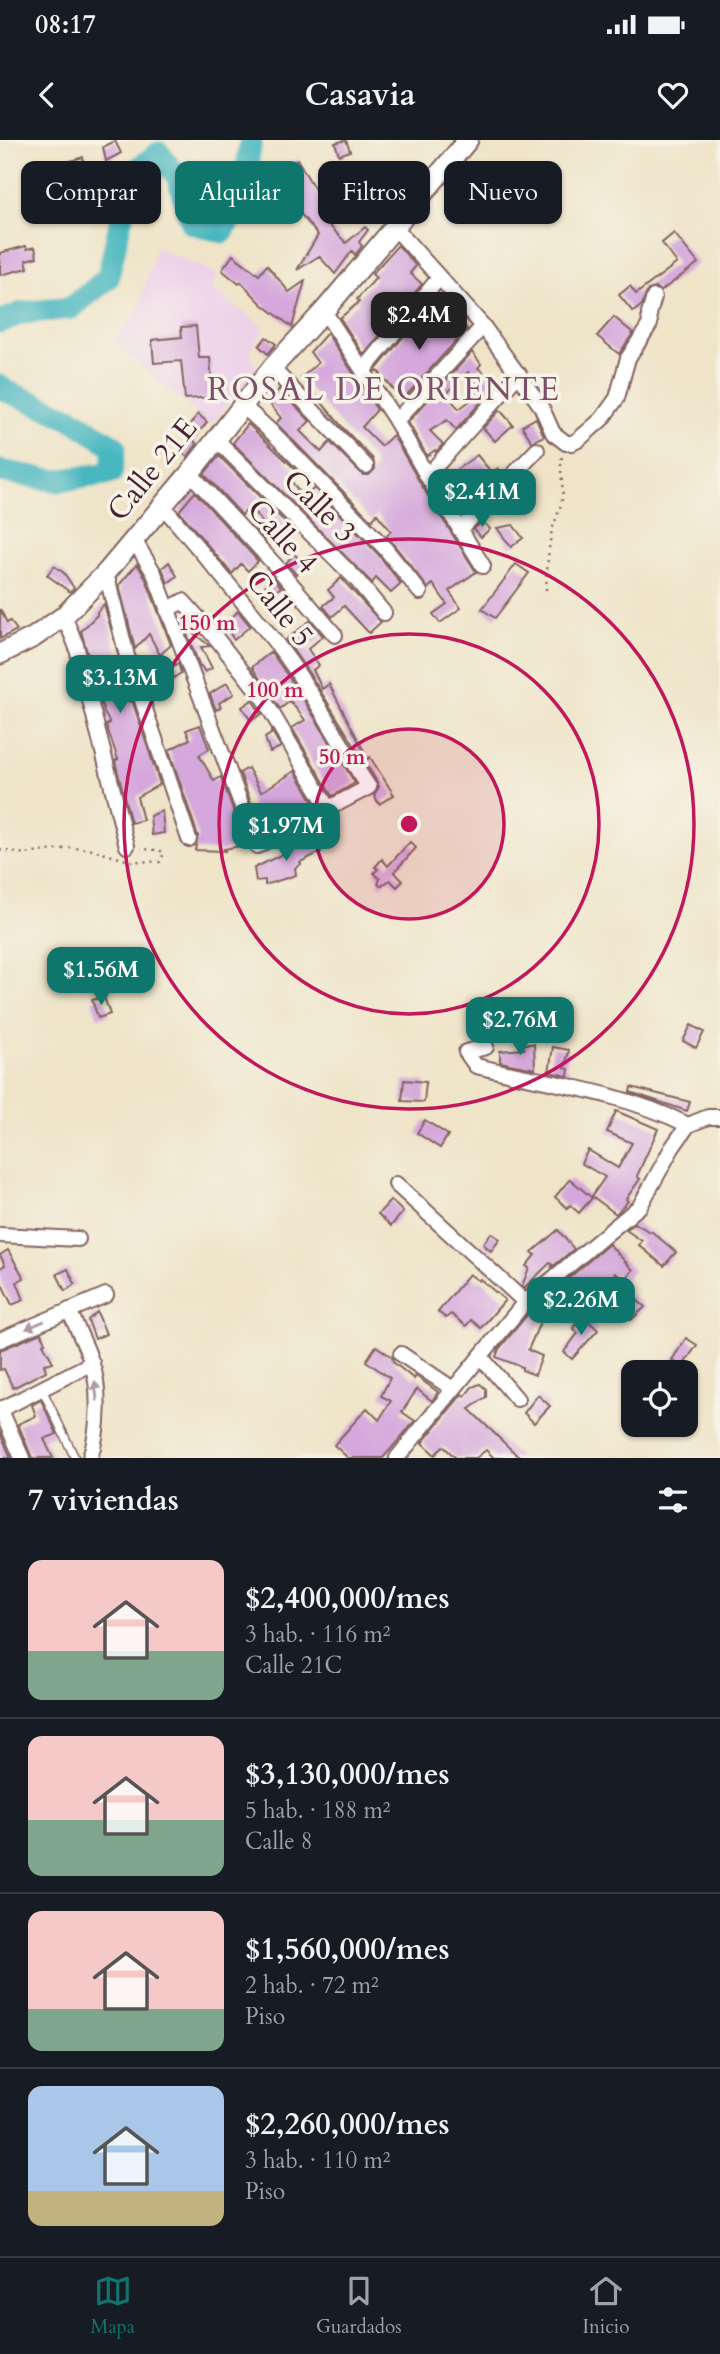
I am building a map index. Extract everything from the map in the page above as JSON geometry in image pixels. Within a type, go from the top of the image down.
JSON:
[{"type":"main road","name":"Calle 21E","points":[[0,654],[34,637],[64,616],[106,573],[272,368],[324,311],[468,140]]},
{"type":"street","points":[[395,228],[483,326],[541,406],[552,433],[566,443],[572,443],[586,434],[602,419],[617,398],[628,358],[650,324],[649,314],[654,297]]},
{"type":"street","points":[[363,372],[439,278]]},
{"type":"street","points":[[324,311],[396,421],[483,566]]},
{"type":"street","points":[[396,421],[483,326]]},
{"type":"street","points":[[272,368],[366,466]]},
{"type":"street","points":[[427,476],[519,374]]},
{"type":"street","points":[[242,405],[278,438],[384,547],[420,592]]},
{"type":"street","name":"Calle 3","points":[[215,438],[356,579],[384,613]]},
{"type":"street","points":[[460,530],[537,450]]},
{"type":"street","name":"Calle 4","points":[[190,472],[335,635]]},
{"type":"street","name":"Calle 5","points":[[162,505],[282,650],[369,787],[328,807]]},
{"type":"street","points":[[134,540],[154,573],[167,610],[257,846],[328,807],[263,698],[217,639],[183,601],[167,610]]},
{"type":"street","points":[[106,573],[127,656],[189,839]]},
{"type":"street","points":[[64,616],[76,645],[127,846]]},
{"type":"street","points":[[486,1047],[466,1052],[476,1066],[597,1092],[646,1107],[688,1125]]},
{"type":"street","points":[[397,1458],[526,1302],[640,1206],[688,1125],[708,1117],[720,1117]]},
{"type":"street","points":[[396,1184],[526,1302]]},
{"type":"street","points":[[0,1236],[78,1239]]},
{"type":"street","points":[[0,1340],[106,1295]]},
{"type":"street","points":[[69,1310],[92,1363],[97,1405],[96,1433],[90,1458]]},
{"type":"street","points":[[401,1354],[453,1389]]},
{"type":"street","points":[[481,1357],[517,1399]]},
{"type":"street","points":[[22,1458],[0,1409],[92,1363]]},
{"type":"lane","points":[[41,1389],[75,1458]]},
{"type":"path","points":[[546,590],[548,554],[563,496],[559,469],[566,443]]},
{"type":"path","points":[[0,850],[25,854],[70,848],[89,849],[129,861],[160,862],[164,853],[127,846]]},
{"type":"shaded area","points":[[156,247],[219,275],[211,287],[265,329],[250,350],[257,372],[211,425],[113,342],[137,313]]},
{"type":"building","points":[[346,140],[350,151],[339,155],[335,143]]},
{"type":"building","points":[[115,141],[121,153],[106,161],[103,147]]},
{"type":"building","points":[[304,171],[318,195],[318,224],[328,224],[346,243],[365,227],[368,230],[359,242],[362,246],[355,255],[352,251],[335,274],[319,256],[297,270],[318,235],[304,218]]},
{"type":"building","points":[[674,233],[698,263],[661,291],[656,288],[648,290],[642,305],[633,312],[619,295],[630,286],[636,294],[677,263],[662,243]]},
{"type":"building","points":[[398,245],[416,266],[410,273],[422,284],[364,355],[340,318],[359,302],[357,299],[376,278],[372,274]]},
{"type":"building","points":[[26,246],[27,249],[35,247],[37,257],[26,260],[28,268],[0,275],[0,253]]},
{"type":"building","points":[[233,255],[259,275],[267,265],[289,292],[305,281],[292,327],[262,304],[241,282],[239,284],[222,270]]},
{"type":"building","points":[[426,309],[444,326],[453,319],[459,326],[462,323],[467,329],[402,400],[378,371],[375,371]]},
{"type":"building","points":[[614,317],[633,333],[619,354],[597,336]]},
{"type":"building","points":[[196,326],[199,358],[210,358],[213,397],[185,399],[181,361],[154,363],[152,340],[182,337],[181,327]]},
{"type":"building","points":[[327,333],[377,410],[362,427],[381,446],[393,435],[476,572],[449,591],[461,608],[440,623],[433,614],[447,604],[433,584],[428,588],[387,536],[391,531],[377,514],[372,521],[276,423],[281,418],[269,403],[279,389],[310,421],[300,431],[321,452],[330,442],[363,475],[369,475],[375,469],[373,459],[301,378],[318,363],[310,352]]},
{"type":"building","points":[[266,337],[276,344],[268,354],[259,346]]},
{"type":"building","points":[[472,352],[481,364],[478,368],[497,384],[456,430],[447,420],[430,431],[443,444],[436,452],[435,450],[427,456],[408,422]],"holes":[[[468,372],[482,392],[459,409],[446,394]]]},
{"type":"building","points":[[500,410],[513,425],[495,441],[483,428]]},
{"type":"building","points":[[198,414],[207,422],[195,437],[185,431]]},
{"type":"building","points":[[536,418],[544,436],[532,442],[522,426]]},
{"type":"building","points":[[248,424],[297,471],[290,479],[304,499],[314,488],[377,553],[401,584],[391,593],[376,578],[372,583],[233,443]]},
{"type":"building","points":[[191,438],[197,444],[187,457],[180,450]]},
{"type":"building","points":[[477,455],[492,473],[498,468],[501,473],[490,485],[457,506],[439,477],[445,470],[449,475]]},
{"type":"building","points":[[219,456],[288,525],[278,534],[275,529],[265,540],[255,529],[262,522],[250,507],[242,515],[204,474]]},
{"type":"building","points":[[195,492],[258,561],[248,571],[241,564],[232,574],[179,511]]},
{"type":"building","points":[[482,521],[490,529],[481,537],[474,529]]},
{"type":"building","points":[[513,525],[523,538],[511,547],[497,528]]},
{"type":"building","points":[[294,554],[306,565],[296,574],[286,563]]},
{"type":"building","points":[[169,562],[177,576],[168,583],[162,568]]},
{"type":"building","points":[[137,564],[145,577],[171,645],[160,655],[149,634],[135,649],[119,585]]},
{"type":"building","points":[[516,564],[529,573],[495,618],[482,609]]},
{"type":"building","points":[[54,566],[64,573],[74,588],[70,592],[47,575]]},
{"type":"building","points":[[274,578],[281,587],[268,598],[261,590]]},
{"type":"building","points":[[341,578],[381,622],[369,633],[344,606],[332,617],[323,606],[334,597],[328,590]]},
{"type":"building","points":[[104,604],[127,686],[120,692],[129,702],[132,700],[160,784],[137,797],[143,820],[131,823],[115,761],[118,759],[106,725],[110,723],[103,711],[103,701],[81,631]]},
{"type":"building","points":[[0,609],[7,623],[10,621],[17,630],[0,639]]},
{"type":"building","points":[[238,611],[250,626],[234,640],[225,625]]},
{"type":"building","points":[[310,621],[323,636],[308,649],[319,665],[313,670],[322,689],[329,684],[368,759],[370,757],[394,795],[379,804],[374,795],[379,787],[377,782],[286,640]]},
{"type":"building","points":[[184,626],[210,646],[201,647],[212,668],[205,672],[200,667]]},
{"type":"building","points":[[271,652],[355,783],[332,796],[292,728],[305,720],[290,701],[280,709],[252,667]]},
{"type":"building","points":[[178,663],[181,673],[159,687],[155,681]]},
{"type":"building","points":[[227,683],[234,694],[219,703],[221,707],[216,710],[210,694]]},
{"type":"building","points":[[252,700],[261,714],[251,721],[242,707]]},
{"type":"building","points":[[200,725],[209,749],[199,755],[214,781],[221,777],[246,845],[224,849],[225,851],[195,850],[198,836],[169,750],[190,739],[186,730]]},
{"type":"building","points":[[271,730],[281,747],[270,752],[265,738],[271,734]]},
{"type":"building","points":[[248,768],[261,792],[295,771],[315,805],[262,832],[240,773]]},
{"type":"building","points":[[162,811],[164,833],[152,835],[150,816]]},
{"type":"building","points":[[315,838],[321,852],[300,862],[295,868],[296,875],[265,885],[265,880],[256,881],[254,868]]},
{"type":"building","points":[[410,842],[416,848],[394,872],[403,881],[397,887],[390,880],[381,886],[378,884],[380,879],[374,873],[378,869],[375,867],[382,859],[388,866]]},
{"type":"building","points":[[104,997],[110,1014],[98,1018],[92,1000]]},
{"type":"building","points":[[691,1025],[704,1032],[696,1048],[683,1041]]},
{"type":"building","points":[[524,1044],[534,1044],[535,1069],[500,1062],[500,1051],[524,1049]]},
{"type":"building","points":[[553,1047],[569,1050],[565,1068],[569,1069],[568,1076],[549,1072]]},
{"type":"building","points":[[404,1080],[426,1082],[424,1102],[402,1101]]},
{"type":"building","points":[[631,1087],[690,1102],[687,1111],[630,1092]]},
{"type":"building","points":[[616,1111],[658,1129],[637,1176],[640,1179],[626,1199],[628,1201],[616,1214],[592,1196],[605,1177],[581,1163],[588,1150],[618,1168],[632,1143],[607,1132]]},
{"type":"building","points":[[425,1120],[448,1135],[440,1148],[417,1133]]},
{"type":"building","points":[[570,1179],[592,1198],[579,1213],[570,1205],[567,1208],[555,1197]]},
{"type":"building","points":[[391,1200],[403,1212],[391,1226],[378,1214]]},
{"type":"building","points":[[635,1223],[651,1231],[676,1252],[664,1266],[639,1245],[642,1241],[626,1230]]},
{"type":"building","points":[[558,1230],[574,1249],[551,1268],[553,1265],[550,1263],[524,1288],[522,1286],[529,1268],[526,1266],[535,1255],[532,1252]]},
{"type":"building","points":[[491,1233],[500,1239],[491,1251],[483,1244]]},
{"type":"building","points":[[609,1244],[633,1270],[625,1280],[615,1273],[603,1287],[598,1282],[569,1310],[556,1315],[547,1306],[528,1350],[542,1356],[535,1375],[496,1357],[499,1349],[532,1309]]},
{"type":"building","points":[[8,1250],[24,1278],[17,1282],[24,1300],[12,1305],[0,1280],[0,1268],[5,1265],[0,1255]]},
{"type":"building","points":[[68,1269],[75,1284],[65,1291],[57,1274]]},
{"type":"building","points":[[469,1274],[479,1281],[480,1279],[505,1300],[481,1328],[471,1320],[466,1326],[451,1314],[446,1318],[438,1312]]},
{"type":"building","points":[[631,1295],[645,1307],[631,1320],[618,1306]]},
{"type":"building","points":[[97,1312],[106,1334],[95,1339],[88,1320]]},
{"type":"building","points":[[583,1316],[598,1330],[572,1359],[564,1352],[578,1333],[573,1328]]},
{"type":"building","points":[[41,1333],[45,1343],[43,1344],[53,1362],[44,1364],[46,1371],[13,1388],[4,1369],[0,1370],[0,1350]]},
{"type":"building","points":[[686,1338],[697,1345],[687,1360],[672,1360]]},
{"type":"building","points":[[376,1346],[392,1357],[393,1362],[414,1379],[416,1376],[438,1392],[432,1401],[417,1389],[402,1412],[415,1421],[383,1458],[348,1458],[334,1445],[367,1408],[379,1420],[391,1401],[381,1396],[390,1378],[366,1361]]},
{"type":"building","points":[[480,1384],[486,1389],[486,1397],[469,1409],[520,1458],[494,1458],[486,1450],[476,1458],[456,1458],[443,1446],[435,1455],[422,1443],[462,1394],[465,1396],[472,1387]]},
{"type":"building","points":[[538,1395],[550,1406],[534,1423],[524,1413]]},
{"type":"building","points":[[41,1400],[57,1434],[44,1439],[53,1458],[32,1458],[18,1424],[36,1416],[32,1405]]},
{"type":"building","points":[[0,1432],[11,1458],[0,1458]]},
{"type":"waterway","points":[[0,322],[22,313],[71,308],[108,278],[121,219],[139,168],[159,153],[177,176],[192,223],[223,232],[242,198],[251,140]]},
{"type":"waterway","points":[[0,386],[70,418],[115,447],[111,473],[57,481],[0,471]]},
{"type":"district","name":"ROSAL DE ORIENTE","points":[[384,389]]}]
